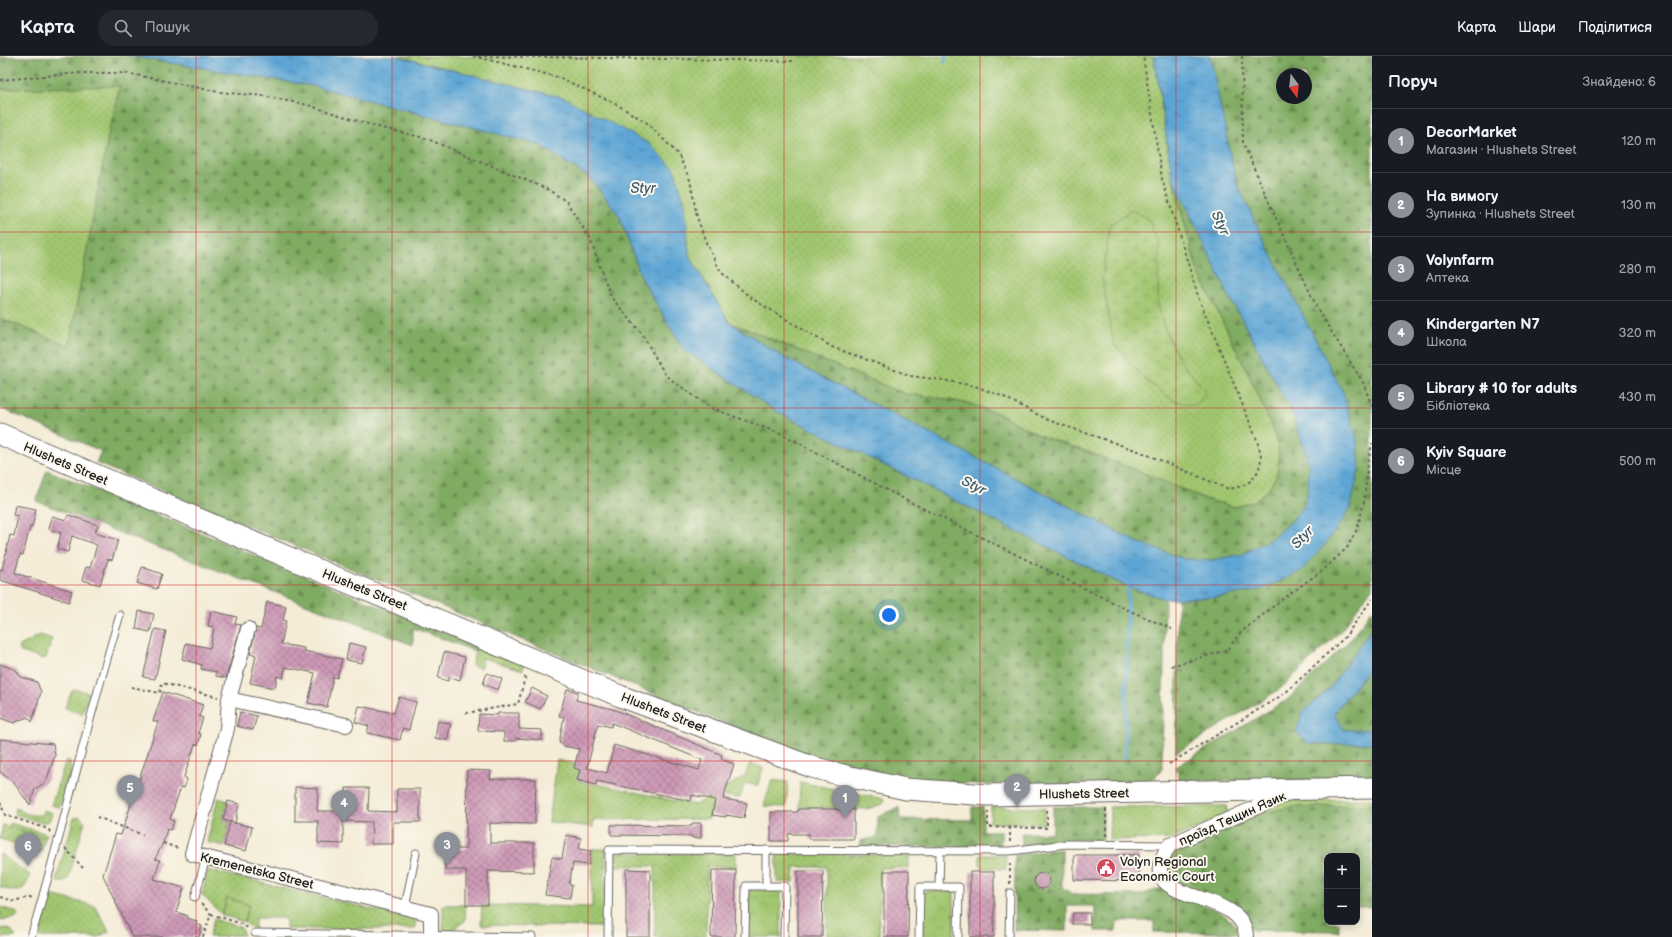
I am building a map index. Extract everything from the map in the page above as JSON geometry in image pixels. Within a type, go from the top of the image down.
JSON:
[{"type":"street","name":"Hlushets Street","points":[[0,434],[299,562],[642,704],[812,767],[846,776],[906,789],[988,795],[1372,788]]},
{"type":"street","name":"Kremenetska Street","points":[[248,629],[229,699],[227,729],[192,854],[431,914],[431,937]]},
{"type":"street","points":[[229,699],[346,725]]},
{"type":"street","name":"проїзд Тещин Язик","points":[[1246,937],[1246,931],[1230,910],[1174,889],[1164,883],[1161,878],[1161,860],[1170,845],[1296,790]]},
{"type":"lane","points":[[31,937],[102,672],[120,615]]},
{"type":"lane","points":[[608,937],[609,850],[1010,852],[1066,844],[1170,845]]},
{"type":"lane","points":[[766,850],[766,886]]},
{"type":"lane","points":[[939,887],[940,851]]},
{"type":"lane","points":[[405,908],[416,853]]},
{"type":"lane","points":[[195,897],[206,858]]},
{"type":"lane","points":[[745,937],[746,886],[785,886],[784,937]]},
{"type":"lane","points":[[919,937],[920,886],[959,887],[958,937]]},
{"type":"lane","points":[[1010,893],[1010,937]]},
{"type":"lane","points":[[255,933],[431,937],[532,937]]},
{"type":"path","points":[[794,60],[473,56],[558,77],[614,103],[646,122],[678,154],[690,180],[697,217],[707,245],[721,272],[750,298],[832,346],[911,376],[975,386],[1004,397],[1048,420],[1141,452],[1226,488],[1235,489],[1244,486],[1253,480],[1259,469],[1261,455],[1257,440],[1199,299],[1162,179],[1143,56]]},
{"type":"path","points":[[1242,56],[1243,143],[1318,310],[1364,384],[1372,407]]},
{"type":"path","points":[[0,80],[80,73],[126,73],[220,92],[263,96],[308,105],[374,126],[425,138],[547,189],[566,201],[590,239],[611,297],[642,334],[666,376],[711,408],[782,434],[906,500],[1128,610],[1172,629]]},
{"type":"path","points":[[1171,666],[1227,650],[1242,632],[1284,598],[1323,570],[1347,548],[1357,529],[1364,502],[1368,462],[1372,443]]},
{"type":"path","points":[[1169,764],[1284,694],[1345,637],[1372,599]]},
{"type":"path","points":[[466,713],[518,704],[530,657]]},
{"type":"path","points":[[131,687],[160,693],[162,683],[229,699]]},
{"type":"path","points":[[1106,793],[1106,844]]},
{"type":"path","points":[[0,802],[5,815],[48,829],[83,868]]},
{"type":"path","points":[[97,817],[142,834]]},
{"type":"path","points":[[988,827],[1047,828]]},
{"type":"path","points":[[163,843],[192,854]]},
{"type":"path","points":[[1010,870],[1010,893]]},
{"type":"path","points":[[0,897],[13,901],[29,897],[42,900]]},
{"type":"path","points":[[195,897],[211,914],[242,924],[255,933]]},
{"type":"path","points":[[203,937],[211,914]]},
{"type":"green space","points":[[128,56],[314,86],[540,145],[590,178],[619,215],[642,279],[683,349],[776,411],[1128,587],[1165,599],[1162,769],[1153,780],[1044,786],[919,782],[795,752],[96,463],[101,451],[0,408],[0,318],[69,346],[108,137],[120,86],[0,89],[0,57]]},
{"type":"green space","points":[[396,56],[1154,56],[1172,176],[1197,269],[1255,388],[1275,434],[1279,454],[1277,475],[1266,492],[1252,502],[1235,507],[1208,500],[1089,452],[1041,436],[997,413],[970,404],[907,394],[729,322],[689,255],[685,203],[565,98]]},
{"type":"green space","points":[[1210,56],[1372,56],[1372,588],[1340,632],[1280,689],[1176,753],[1178,599],[1220,597],[1327,542],[1265,242],[1236,182]]},
{"type":"green space","points":[[120,85],[108,137],[69,346],[0,318],[0,89]]},
{"type":"green space","points":[[1172,176],[1228,294],[1293,414],[1309,463],[1308,488],[1305,504],[1292,521],[1271,539],[1243,554],[1214,560],[1184,559],[1137,542],[785,358],[729,322],[907,394],[970,404],[997,413],[1041,436],[1134,469],[1208,500],[1235,507],[1252,502],[1266,492],[1277,475],[1279,454],[1275,434],[1255,388],[1197,269]]},
{"type":"green space","points":[[1131,209],[1149,220],[1159,245],[1158,304],[1164,328],[1179,359],[1206,392],[1196,406],[1175,401],[1143,378],[1114,344],[1102,278],[1110,225]]},
{"type":"green space","points":[[47,470],[476,646],[475,651],[413,628],[413,645],[36,501]]},
{"type":"green space","points":[[1372,610],[1372,628],[1330,688],[1302,713],[1310,744],[1372,743],[1372,779],[1180,781],[1176,767],[1288,699],[1349,641]]},
{"type":"green space","points":[[40,635],[52,639],[46,658],[43,659],[21,652],[19,649],[20,646]]},
{"type":"green space","points":[[476,646],[524,665],[523,670],[483,658],[481,668],[472,665]]},
{"type":"green space","points":[[1372,665],[1372,730],[1344,730],[1334,713]]},
{"type":"green space","points":[[74,690],[89,693],[82,714],[65,708],[71,692]]},
{"type":"green space","points":[[66,760],[70,761],[71,774],[60,807],[51,805]]},
{"type":"green space","points":[[557,760],[575,764],[580,770],[578,780],[695,805],[745,776],[750,763],[763,768],[757,786],[745,783],[740,798],[715,795],[709,819],[593,820],[593,827],[549,822]]},
{"type":"green space","points":[[772,780],[788,782],[786,807],[764,806]]},
{"type":"green space","points":[[800,782],[884,799],[883,804],[867,809],[799,807]]},
{"type":"green space","points":[[218,798],[228,801],[223,820],[230,821],[224,846],[207,842]]},
{"type":"green space","points":[[1372,799],[1372,805],[1291,807],[1253,815],[1285,800]]},
{"type":"green space","points":[[1372,805],[1372,907],[1360,907],[1360,853],[1324,853],[1324,925],[1339,925],[1339,931],[1252,930],[1240,913],[1177,884],[1165,871],[1174,849],[1253,815],[1291,807]]},
{"type":"green space","points":[[1227,806],[1227,815],[1171,839],[1109,840],[1110,807]]},
{"type":"green space","points":[[16,807],[31,815],[42,815],[43,810],[52,813],[49,821],[42,823],[14,814]]},
{"type":"green space","points":[[899,807],[900,819],[972,820],[972,807],[983,807],[983,831],[1001,831],[1001,847],[860,846],[860,841],[877,837],[878,816]]},
{"type":"green space","points":[[991,807],[1045,808],[1044,824],[990,823]]},
{"type":"green space","points":[[1053,807],[1103,807],[1103,840],[1066,840],[1022,845],[1022,833],[1053,833]]},
{"type":"green space","points":[[80,817],[85,822],[68,879],[64,882],[58,882],[56,880],[74,818]]},
{"type":"green space","points":[[10,823],[47,834],[45,838],[9,827]]},
{"type":"green space","points":[[3,825],[45,838],[41,852],[0,839]]},
{"type":"green space","points":[[592,849],[606,849],[605,927],[481,925],[482,905],[592,907]]},
{"type":"green space","points":[[1062,849],[1062,887],[1072,894],[1140,895],[1162,888],[1219,911],[1236,925],[1239,933],[1154,932],[1154,921],[1117,921],[1116,931],[1095,931],[1095,906],[1067,906],[1067,931],[1014,930],[1015,855]]},
{"type":"green space","points":[[613,853],[736,854],[736,867],[707,867],[706,937],[655,937],[655,866],[613,866]]},
{"type":"green space","points":[[0,854],[30,875],[23,889],[16,891],[0,887]]},
{"type":"green space","points":[[777,854],[909,855],[909,868],[880,868],[879,937],[827,937],[827,867],[795,867],[794,882],[777,882]]},
{"type":"green space","points":[[980,855],[1006,855],[1006,869],[980,868]]},
{"type":"green space","points":[[208,870],[416,920],[415,929],[286,929],[286,918],[255,918],[255,930],[244,922],[249,905],[227,898],[222,915],[202,895]]},
{"type":"green space","points":[[749,890],[781,890],[781,937],[749,937]]},
{"type":"green space","points":[[924,891],[954,891],[954,937],[923,937]]},
{"type":"green space","points":[[51,895],[95,906],[109,931],[98,937],[39,937]]},
{"type":"green space","points":[[227,898],[249,905],[244,922],[222,915]]},
{"type":"green space","points":[[443,905],[466,905],[465,921],[451,931],[443,931]]},
{"type":"green space","points":[[0,907],[16,912],[18,915],[15,918],[0,920]]},
{"type":"green space","points":[[214,919],[240,927],[244,935],[209,937]]},
{"type":"green space","points":[[7,928],[12,931],[16,937],[0,937],[0,929]]},
{"type":"water","name":"Styr","points":[[128,56],[396,56],[565,98],[648,143],[674,168],[685,203],[689,255],[729,322],[785,358],[1137,542],[1184,559],[1214,560],[1243,554],[1271,539],[1292,521],[1305,504],[1308,488],[1309,463],[1293,414],[1228,294],[1172,176],[1154,56],[1210,56],[1236,182],[1265,242],[1343,392],[1357,440],[1360,466],[1350,509],[1327,542],[1301,571],[1264,589],[1220,597],[1165,599],[1128,587],[776,411],[683,349],[642,279],[619,215],[590,178],[540,145],[314,86]]},
{"type":"water","points":[[1372,628],[1372,665],[1334,713],[1344,730],[1372,730],[1372,743],[1310,744],[1296,732],[1302,713],[1330,688]]},
{"type":"building","points":[[15,505],[36,509],[32,528],[30,527],[23,555],[20,554],[15,573],[72,591],[69,602],[0,580],[0,569],[2,570],[10,535],[14,536],[18,516],[13,515]]},
{"type":"building","points":[[68,515],[98,525],[95,533],[118,540],[112,560],[108,559],[100,585],[82,580],[86,567],[90,568],[97,545],[72,536],[68,552],[57,549],[61,533],[49,529],[52,516],[66,520]]},
{"type":"building","points":[[142,567],[162,574],[157,589],[137,583]]},
{"type":"building","points":[[267,602],[286,606],[283,620],[286,621],[281,644],[304,648],[304,651],[342,659],[337,678],[333,677],[327,707],[308,703],[315,673],[285,667],[283,678],[277,676],[275,688],[250,683],[256,655],[250,654],[256,628],[261,629]]},
{"type":"building","points":[[139,611],[154,614],[150,632],[136,629]]},
{"type":"building","points":[[211,611],[237,617],[235,624],[241,625],[226,678],[216,676],[216,672],[201,669],[202,665],[182,659],[186,643],[210,648],[214,627],[208,626]]},
{"type":"building","points":[[155,629],[166,631],[155,679],[143,677]]},
{"type":"building","points":[[349,643],[366,647],[362,663],[346,660]]},
{"type":"building","points":[[444,652],[465,657],[460,680],[449,677],[448,681],[438,678]]},
{"type":"building","points":[[0,664],[16,670],[21,677],[37,682],[41,692],[32,722],[27,717],[14,723],[0,718]]},
{"type":"building","points":[[487,673],[502,679],[498,690],[483,684]]},
{"type":"building","points":[[532,688],[547,696],[540,709],[525,702]]},
{"type":"building","points":[[567,689],[578,692],[576,700],[616,710],[722,755],[721,759],[734,764],[723,799],[747,803],[744,818],[726,815],[726,817],[712,815],[715,800],[692,795],[691,801],[597,781],[596,785],[577,780],[580,770],[574,768],[579,749],[563,746],[563,744],[559,743],[564,717],[559,716]],"holes":[[[612,723],[702,760],[699,770],[614,745],[607,773],[587,768],[598,724],[611,727]]]},
{"type":"building","points":[[163,692],[203,705],[199,716],[203,718],[198,733],[201,734],[198,745],[195,744],[184,777],[187,779],[184,788],[181,787],[170,819],[174,821],[171,830],[167,829],[163,843],[155,859],[160,860],[154,879],[184,888],[176,912],[188,916],[187,918],[197,921],[196,924],[202,926],[199,937],[132,937],[103,875],[116,834],[121,835],[158,722],[153,721]]},
{"type":"building","points":[[399,697],[416,702],[409,730],[403,728],[400,740],[367,733],[369,726],[355,722],[359,706],[394,713]]},
{"type":"building","points":[[240,712],[257,716],[253,730],[237,726]]},
{"type":"building","points":[[498,713],[519,713],[519,729],[542,730],[542,740],[516,738],[516,741],[504,741],[504,732],[478,731],[479,714],[498,715]]},
{"type":"building","points":[[438,721],[451,724],[447,740],[435,738]]},
{"type":"building","points":[[0,739],[53,744],[55,755],[46,782],[35,789],[30,805],[13,782],[0,772]]},
{"type":"building","points":[[467,770],[491,771],[490,779],[536,779],[535,824],[490,823],[490,843],[534,843],[534,872],[488,871],[488,905],[466,905],[466,870],[445,870],[445,849],[466,849]]},
{"type":"building","points":[[295,787],[318,788],[317,811],[346,811],[346,788],[369,788],[368,811],[397,812],[397,789],[420,789],[420,822],[393,822],[393,844],[371,844],[372,822],[343,821],[343,844],[318,843],[318,821],[295,821]]},
{"type":"building","points":[[228,801],[239,804],[235,823],[223,820]]},
{"type":"building","points":[[798,809],[854,809],[854,839],[809,839],[809,834],[788,834],[788,841],[771,841],[771,812],[798,812]]},
{"type":"building","points":[[230,822],[252,827],[246,851],[224,846]]},
{"type":"building","points":[[692,823],[701,823],[701,838],[692,838],[692,836],[611,835],[611,825],[692,826]]},
{"type":"building","points":[[566,835],[581,838],[579,849],[591,851],[589,865],[573,863],[569,885],[572,885],[570,898],[545,895],[552,857],[562,859]]},
{"type":"building","name":"Volyn Regional Economic Court","points":[[1074,855],[1139,855],[1139,881],[1074,880]]},
{"type":"building","points":[[626,869],[650,870],[650,937],[626,937]]},
{"type":"building","points":[[712,870],[736,870],[735,937],[711,937]]},
{"type":"building","points":[[798,871],[823,871],[822,937],[798,937]]},
{"type":"building","points":[[884,871],[909,871],[908,937],[884,937]]},
{"type":"building","points":[[970,872],[994,872],[994,937],[970,937]]},
{"type":"building","points":[[1042,873],[1049,878],[1050,881],[1045,888],[1042,889],[1035,884],[1034,881],[1039,874]]},
{"type":"building","points":[[1073,913],[1090,913],[1090,924],[1072,924]]},
{"type":"waterway","points":[[945,62],[946,56]]},
{"type":"waterway","points":[[1125,757],[1128,583]]},
{"type":"place","name":"На вимогу","points":[[1017,807]]},
{"type":"place","name":"Library # 10 for adults","points":[[130,808]]},
{"type":"place","name":"DecorMarket","points":[[845,818]]},
{"type":"place","name":"Kindergarten N7","points":[[344,823]]},
{"type":"place","name":"Volynfarm","points":[[447,865]]},
{"type":"place","name":"Kyiv Square","points":[[28,866]]},
{"type":"place","name":"Volyn Regional Economic Court","points":[[1106,868]]}]
